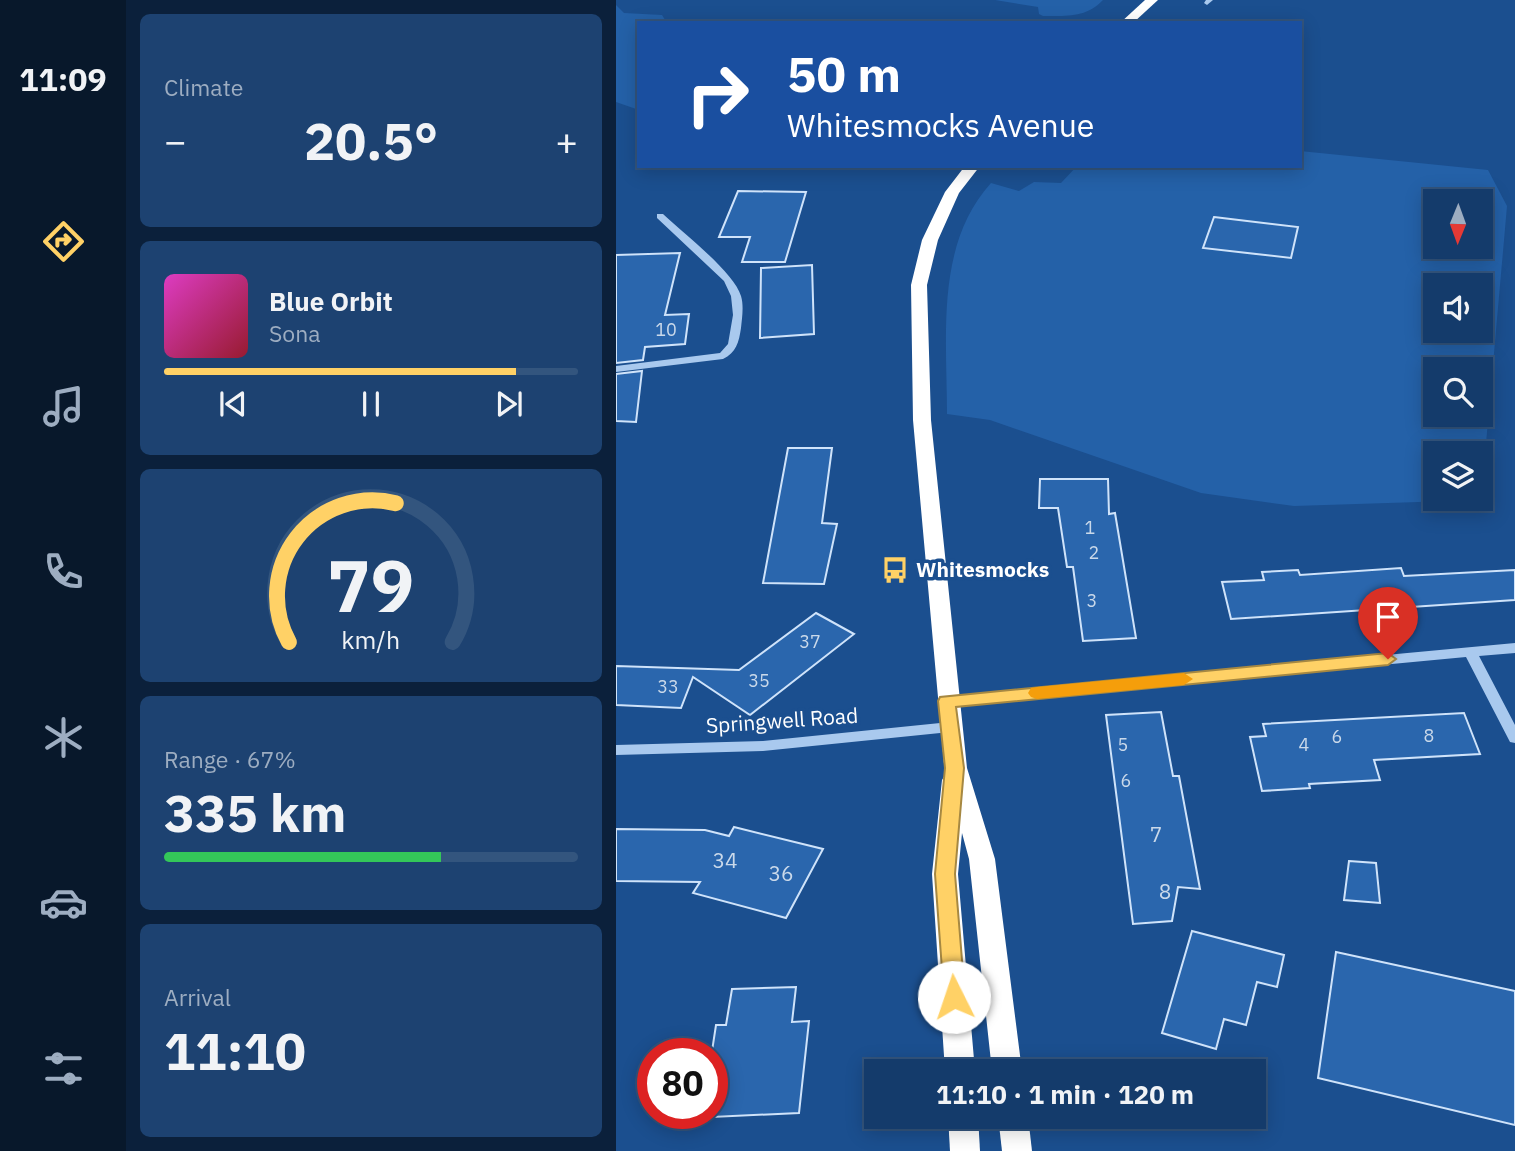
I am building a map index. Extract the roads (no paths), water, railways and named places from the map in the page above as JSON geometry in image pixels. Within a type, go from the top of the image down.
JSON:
[{"type":"highway","points":[[1128,21],[1151,1]]},
{"type":"highway","points":[[971,168],[952,192],[930,240],[919,285],[922,420],[955,768],[982,859],[1006,1059]]},
{"type":"highway","points":[[955,768],[945,874],[959,1059]]},
{"type":"highway","points":[[964,1129],[965,1151]]},
{"type":"highway","points":[[1014,1129],[1017,1151]]},
{"type":"street","points":[[616,369],[723,356],[733,345],[738,315],[736,296],[728,280],[660,216]]},
{"type":"street","points":[[947,701],[1515,648]]},
{"type":"street","points":[[1470,652],[1515,738]]},
{"type":"street","name":"Springwell Road","points":[[616,750],[763,746],[950,727]]},
{"type":"place","name":"Whitesmocks","points":[[895,570]]}]
